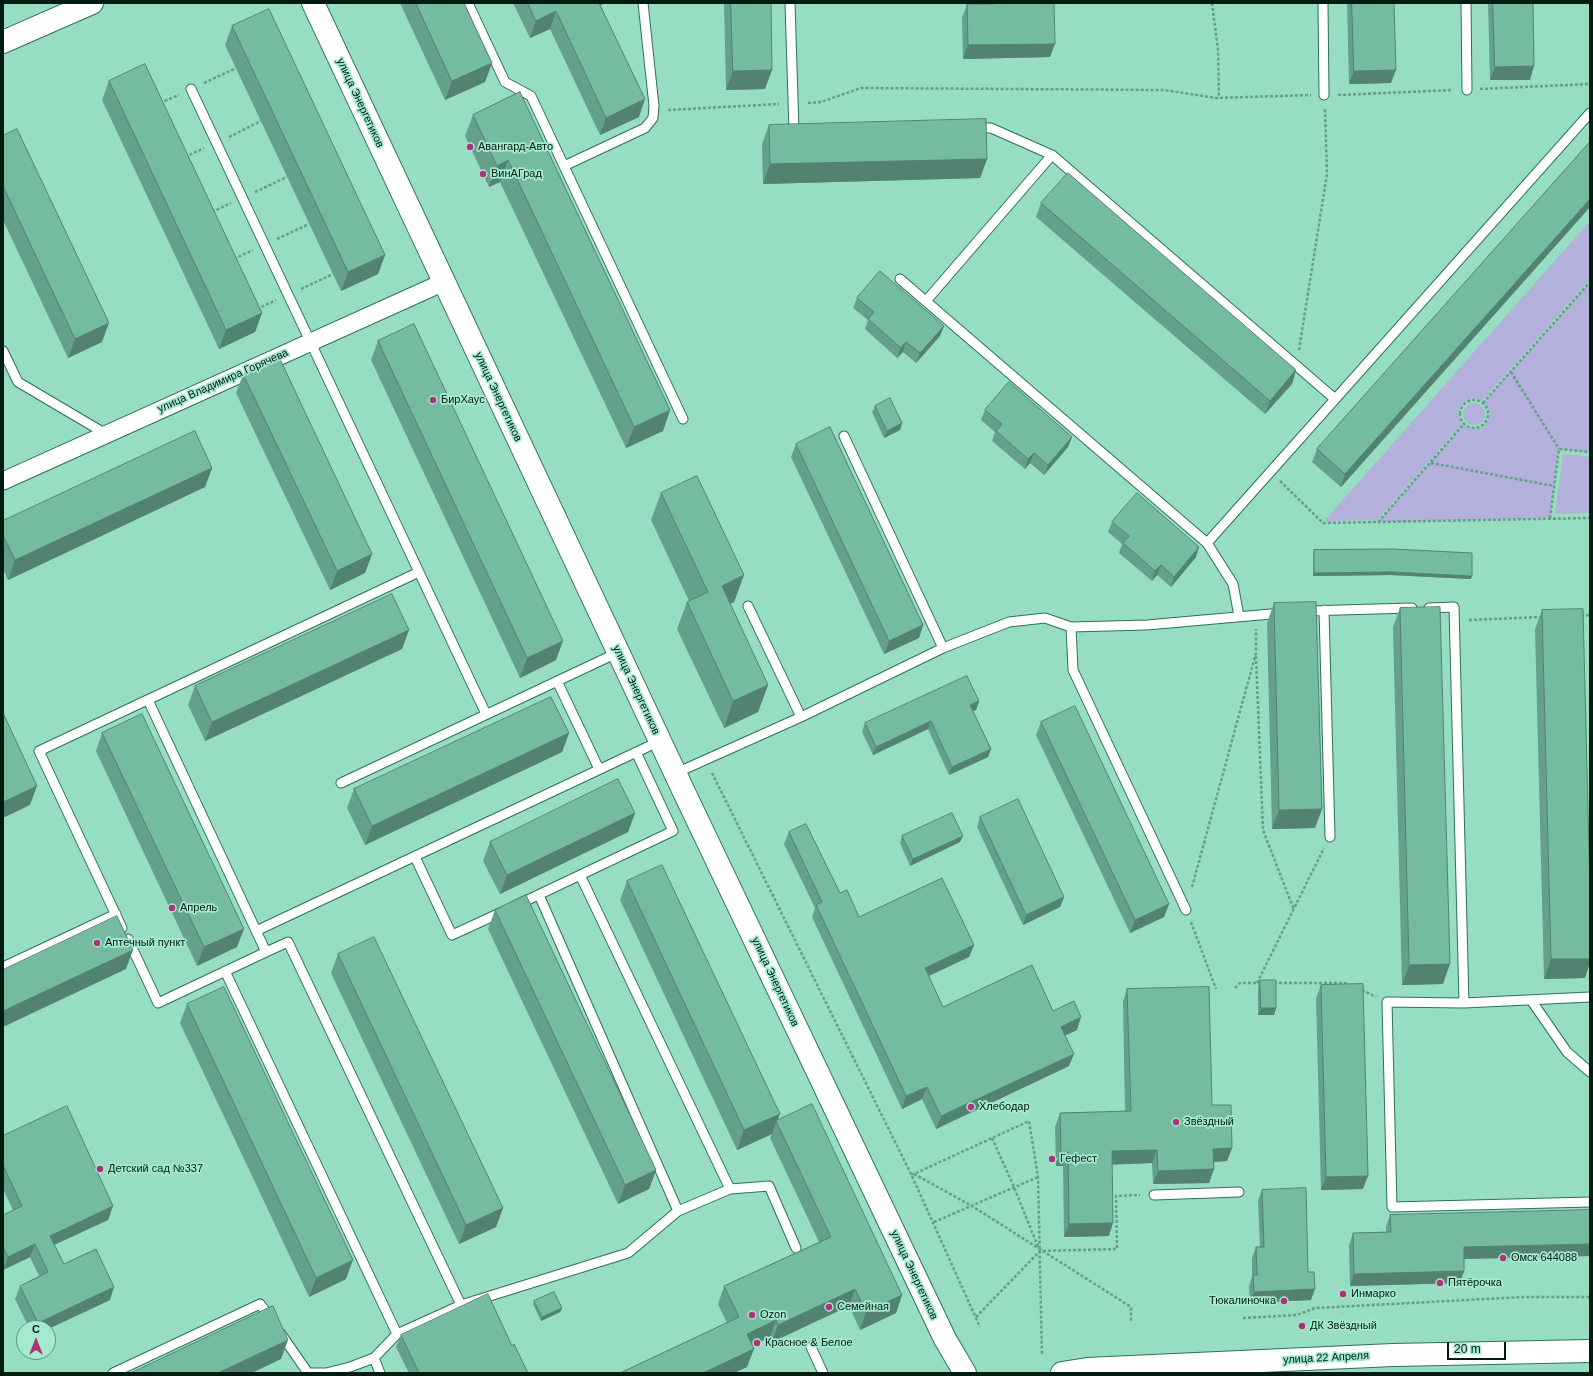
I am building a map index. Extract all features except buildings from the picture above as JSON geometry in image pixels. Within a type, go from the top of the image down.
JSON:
[{"type":"main road","points":[[3,42],[92,3]]},
{"type":"main road","name":"улица Энергетиков","points":[[314,3],[660,741],[945,1339],[965,1373]]},
{"type":"main road","name":"улица 22 Апреля","points":[[1062,1373],[1087,1369],[1393,1355],[1590,1351]]},
{"type":"street","name":"улица Владимира Горячева","points":[[3,481],[444,282]]},
{"type":"lane","points":[[468,3],[505,82],[531,96],[683,419]]},
{"type":"lane","points":[[564,166],[645,128],[653,118],[643,3]]},
{"type":"lane","points":[[790,3],[794,131],[809,130]]},
{"type":"lane","points":[[1323,3],[1324,95]]},
{"type":"lane","points":[[1466,3],[1467,90]]},
{"type":"lane","points":[[191,89],[486,714]]},
{"type":"lane","points":[[1207,543],[1590,113]]},
{"type":"lane","points":[[967,128],[991,128],[1052,155],[1335,399]]},
{"type":"lane","points":[[926,301],[1052,155]]},
{"type":"lane","points":[[900,279],[1207,543],[1233,584],[1238,616]]},
{"type":"lane","points":[[3,351],[18,382],[106,434]]},
{"type":"lane","points":[[844,436],[943,648]]},
{"type":"lane","points":[[420,572],[39,752],[158,1003],[288,942],[461,1305]]},
{"type":"lane","points":[[748,606],[801,717]]},
{"type":"lane","points":[[676,773],[801,717],[943,648],[1009,622],[1045,618],[1071,627],[1147,625],[1238,616],[1324,610],[1454,608],[1464,1003]]},
{"type":"lane","points":[[1324,610],[1330,837]]},
{"type":"lane","points":[[1071,627],[1073,670],[1186,910]]},
{"type":"lane","points":[[340,783],[618,652]]},
{"type":"lane","points":[[557,681],[599,770]]},
{"type":"lane","points":[[148,700],[266,952]]},
{"type":"lane","points":[[256,930],[415,857],[660,741]]},
{"type":"lane","points":[[415,857],[452,935],[673,831],[636,752]]},
{"type":"lane","points":[[580,875],[730,1189]]},
{"type":"lane","points":[[539,894],[678,1211]]},
{"type":"lane","points":[[3,968],[116,914]]},
{"type":"lane","points":[[225,971],[398,1334]]},
{"type":"lane","points":[[1590,997],[1464,1003],[1387,1002],[1392,1207],[1590,1202]]},
{"type":"lane","points":[[1531,1000],[1567,1052],[1590,1072]]},
{"type":"lane","points":[[113,1373],[260,1304],[309,1373],[332,1371],[374,1358],[398,1334],[461,1305],[628,1253],[678,1211],[730,1189],[769,1186],[796,1248]]},
{"type":"lane","points":[[1154,1195],[1240,1192]]},
{"type":"lane","points":[[811,1347],[823,1373]]},
{"type":"lane","points":[[374,1358],[380,1373]]},
{"type":"path","points":[[1212,3],[1218,50],[1219,98]]},
{"type":"path","points":[[653,111],[822,102],[861,88],[1164,90],[1219,98],[1467,90],[1590,84]]},
{"type":"path","points":[[1297,366],[1327,174],[1324,95]]},
{"type":"path","points":[[1483,403],[1590,282]]},
{"type":"path","points":[[1511,372],[1559,449],[1550,518]]},
{"type":"path","points":[[1471,400],[1477,400],[1483,403],[1487,408],[1488,414],[1487,420],[1483,425],[1477,428],[1471,428],[1464,424],[1459,414],[1465,403],[1471,400]]},
{"type":"path","points":[[1378,522],[1464,424]]},
{"type":"path","points":[[1559,449],[1590,452]]},
{"type":"path","points":[[1430,463],[1554,486]]},
{"type":"path","points":[[1271,471],[1323,523],[1590,518]]},
{"type":"path","points":[[1256,615],[1256,653],[1263,830],[1294,910]]},
{"type":"path","points":[[1574,616],[1590,616]]},
{"type":"path","points":[[1454,621],[1550,617]]},
{"type":"path","points":[[1216,989],[1186,910],[1256,653]]},
{"type":"path","points":[[705,760],[913,1174],[980,1327]]},
{"type":"path","points":[[1257,983],[1330,837]]},
{"type":"path","points":[[1235,988],[1240,983],[1264,983]]},
{"type":"path","points":[[1272,983],[1346,983],[1352,986]]},
{"type":"path","points":[[1359,989],[1387,1002]]},
{"type":"path","points":[[913,1174],[1029,1121],[1038,1177],[1042,1355]]},
{"type":"path","points":[[992,1138],[1040,1251]]},
{"type":"path","points":[[913,1174],[972,1206],[1040,1251],[1131,1307],[1131,1321]]},
{"type":"path","points":[[934,1222],[1038,1177]]},
{"type":"path","points":[[976,1317],[1040,1251],[1117,1249],[1116,1196],[1154,1195]]},
{"type":"path","points":[[1243,1318],[1297,1315],[1315,1308],[1524,1297],[1590,1297]]},
{"type":"shaded area","points":[[1590,221],[1590,279],[1482,401],[1471,399],[1462,404],[1458,413],[1462,424],[1377,520],[1326,521],[1326,519]]},
{"type":"shaded area","points":[[1590,283],[1590,452],[1558,449],[1550,518],[1378,522],[1463,426],[1470,429],[1476,429],[1481,428],[1486,424],[1489,414],[1488,408],[1484,402]]},
{"type":"shaded area","points":[[1474,403],[1482,406],[1485,414],[1482,422],[1474,425],[1466,422],[1463,414],[1466,406]]},
{"type":"shaded area","points":[[1563,454],[1590,457],[1590,513],[1555,514]]},
{"type":"place","name":"Авангард-Авто","points":[[470,147]]},
{"type":"place","name":"ВинАГрад","points":[[483,174]]},
{"type":"place","name":"БирХаус","points":[[433,400]]},
{"type":"place","name":"Апрель","points":[[172,908]]},
{"type":"place","name":"Аптечный пункт","points":[[97,943]]},
{"type":"place","name":"Хлебодар","points":[[971,1107]]},
{"type":"place","name":"Звёздный","points":[[1176,1122]]},
{"type":"place","name":"Гефест","points":[[1052,1159]]},
{"type":"place","name":"Детский сад №337","points":[[100,1169]]},
{"type":"place","name":"Омск 644088","points":[[1503,1258]]},
{"type":"place","name":"Пятёрочка","points":[[1440,1283]]},
{"type":"place","name":"Инмарко","points":[[1343,1294]]},
{"type":"place","name":"Тюкалиночка","points":[[1284,1301]]},
{"type":"place","name":"Семейная","points":[[829,1307]]},
{"type":"place","name":"Ozon","points":[[752,1315]]},
{"type":"place","name":"ДК Звёздный","points":[[1302,1326]]},
{"type":"place","name":"Красное & Белое","points":[[757,1343]]}]
